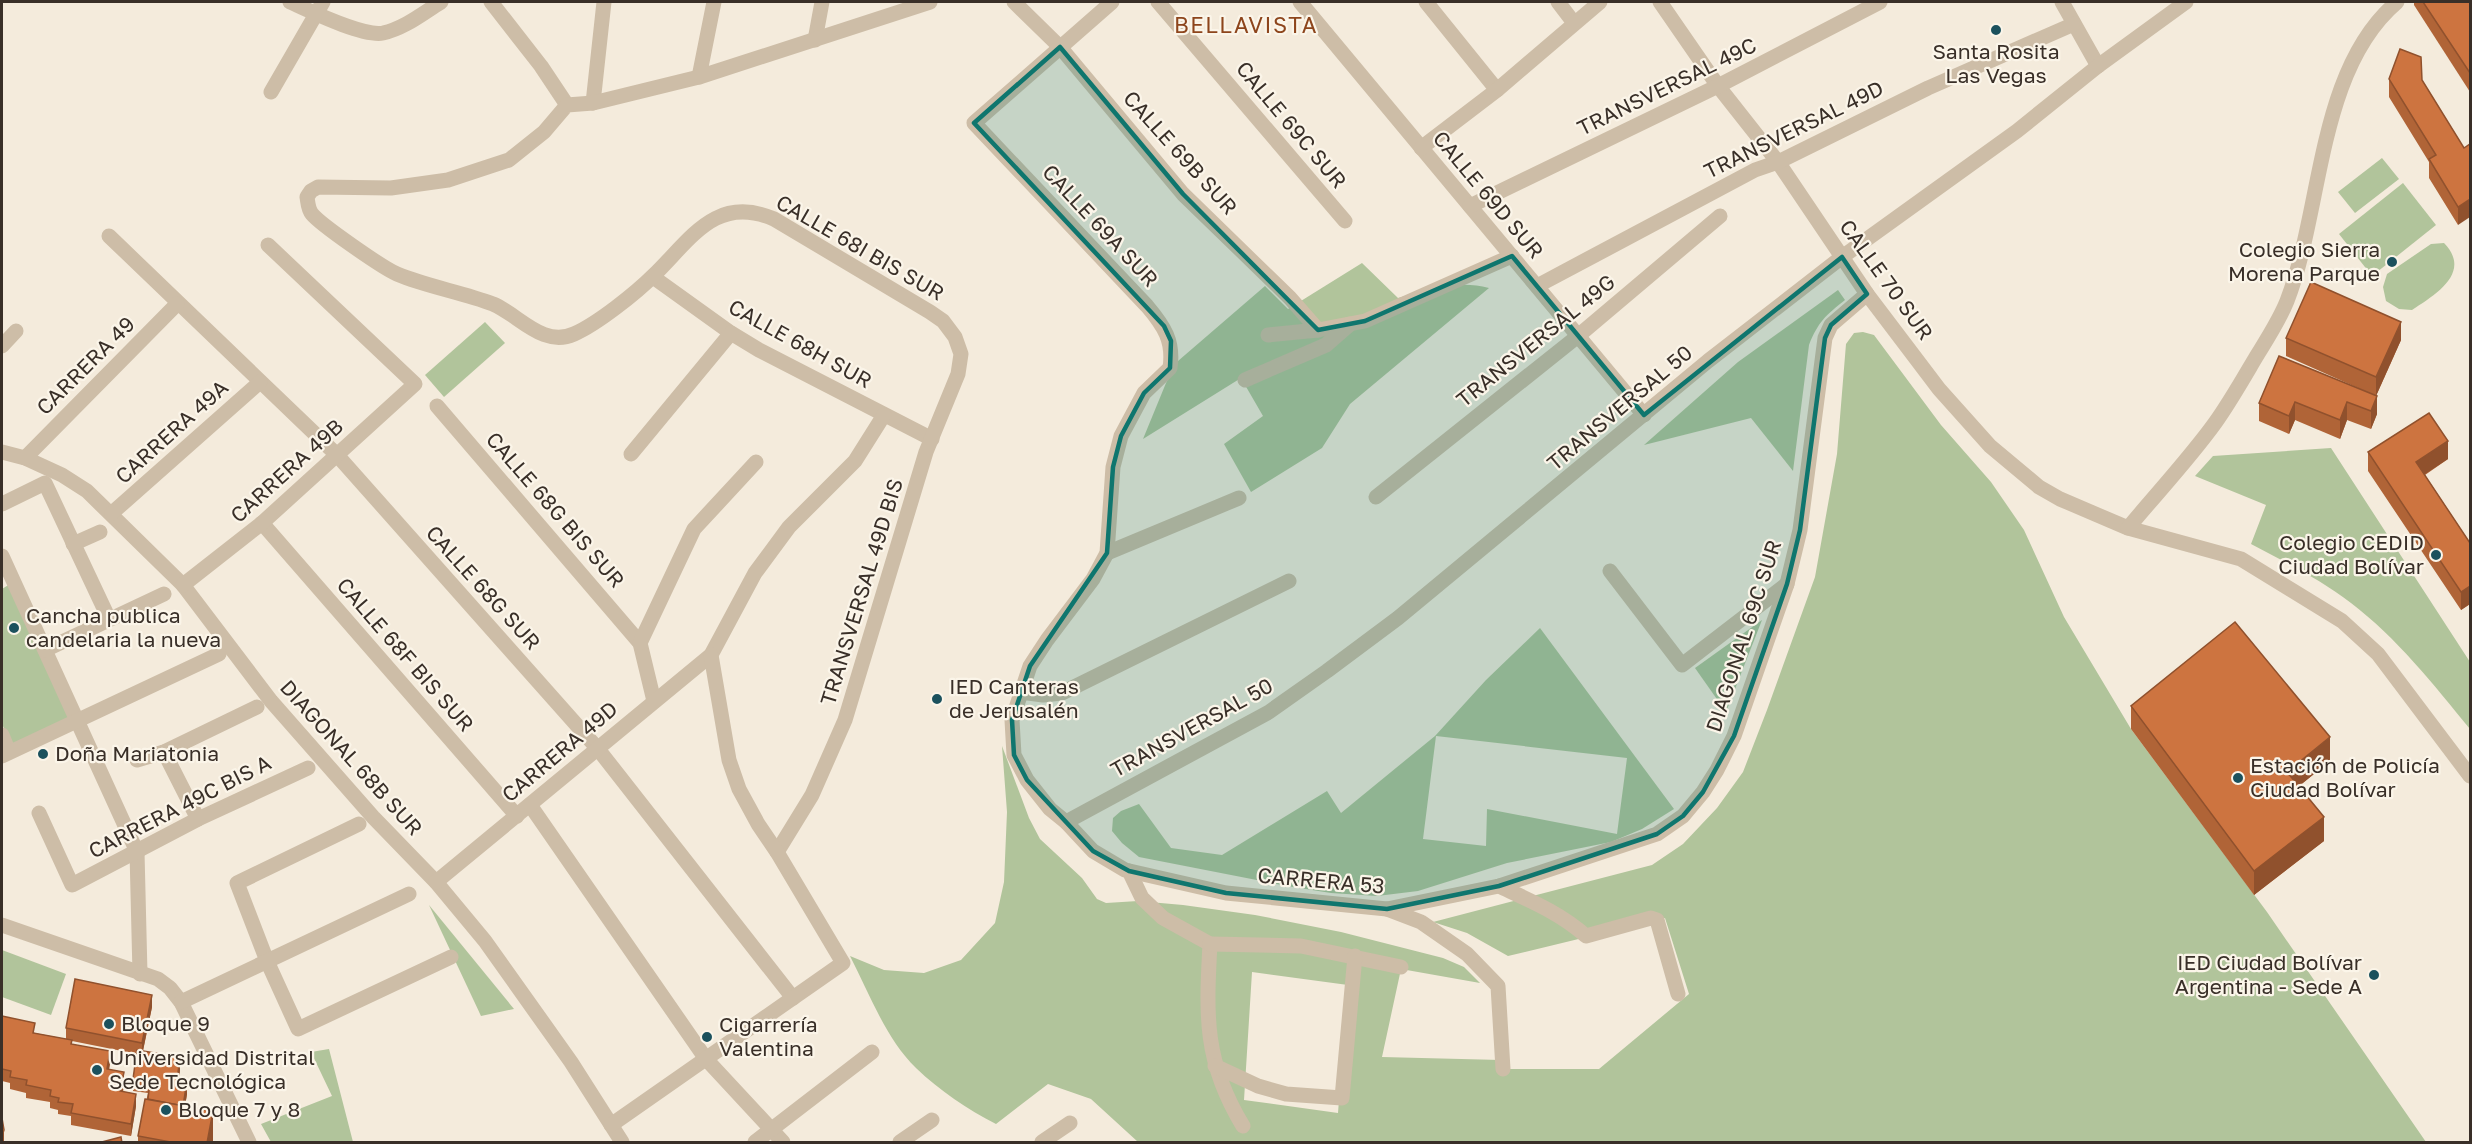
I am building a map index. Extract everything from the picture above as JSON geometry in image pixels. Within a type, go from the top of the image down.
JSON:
[{"type":"street","points":[[290,2],[320,8],[367,33],[382,33],[411,22],[441,2]]},
{"type":"street","points":[[491,2],[541,66],[567,105]]},
{"type":"street","points":[[593,103],[604,2]]},
{"type":"street","points":[[699,77],[714,2]]},
{"type":"street","points":[[815,40],[822,2]]},
{"type":"street","points":[[652,277],[587,328],[571,336],[552,337],[528,327],[495,305],[396,274],[312,215],[307,197],[311,191],[318,188],[391,188],[448,180],[509,160],[544,132],[567,105],[593,103],[699,77],[930,2]]},
{"type":"street","name":"CALLE 69B SUR","points":[[1014,2],[1060,47],[1184,194],[1290,298],[1318,330]]},
{"type":"street","points":[[1060,47],[1112,2]]},
{"type":"street","name":"CALLE 69C SUR","points":[[1158,2],[1345,221]]},
{"type":"street","name":"CALLE 69D SUR","points":[[1300,2],[1644,415]]},
{"type":"street","points":[[1426,2],[1497,90]]},
{"type":"street","points":[[1558,2],[1574,22]]},
{"type":"street","points":[[1422,148],[1497,90],[1600,2]]},
{"type":"street","name":"CALLE 70 SUR","points":[[1663,2],[1718,86],[1778,162],[1867,294],[1939,389],[2004,459],[2039,487],[2060,499],[2128,528],[2241,560],[2342,621],[2378,654],[2470,776]]},
{"type":"street","name":"TRANSVERSAL 49C","points":[[1470,206],[1718,86],[1880,2]]},
{"type":"street","points":[[2062,2],[2098,66]]},
{"type":"street","name":"TRANSVERSAL 50","points":[[1066,822],[1269,712],[1398,618],[1708,361],[1842,257],[2017,131],[2098,66],[2186,2]]},
{"type":"street","points":[[2128,528],[2227,406],[2283,309],[2302,252],[2336,101],[2358,54],[2386,11],[2397,2]]},
{"type":"street","points":[[271,92],[320,8]]},
{"type":"street","name":"TRANSVERSAL 49D","points":[[1537,286],[1755,170],[1778,162],[1928,88],[2074,24]]},
{"type":"street","name":"CALLE 69A SUR","points":[[1060,47],[974,123],[1164,326],[1171,341],[1170,368],[1144,393],[1121,436],[1113,466],[1107,553]]},
{"type":"street","name":"CALLE 68I BIS SUR","points":[[652,277],[702,225],[735,211],[750,211],[774,219],[930,312],[943,321],[955,337]]},
{"type":"street","name":"TRANSVERSAL 49G","points":[[1376,497],[1578,336],[1720,216]]},
{"type":"street","name":"CALLE 68G SUR","points":[[109,236],[177,304],[337,455],[598,749],[793,998]]},
{"type":"street","name":"CARRERA 49B","points":[[183,585],[262,523],[415,384],[268,245]]},
{"type":"street","points":[[1268,335],[1318,330],[1365,321],[1512,256]]},
{"type":"street","name":"CALLE 68H SUR","points":[[652,277],[731,333],[932,439]]},
{"type":"street","name":"DIAGONAL 69C SUR","points":[[1683,816],[1717,771],[1734,736],[1787,584],[1800,530],[1825,338],[1831,325],[1867,294]]},
{"type":"street","name":"CARRERA 49","points":[[25,458],[177,304]]},
{"type":"street","points":[[1245,380],[1326,345],[1350,324]]},
{"type":"street","points":[[2,346],[16,331]]},
{"type":"street","points":[[631,454],[731,333]]},
{"type":"street","name":"TRANSVERSAL 49D BIS","points":[[777,852],[812,795],[845,720],[932,439],[958,374],[962,354],[955,337]]},
{"type":"street","name":"CARRERA 49A","points":[[112,513],[260,382]]},
{"type":"street","name":"CALLE 68G BIS SUR","points":[[437,406],[640,643]]},
{"type":"street","points":[[611,1125],[843,963],[739,789],[729,760],[711,655],[755,573],[789,527],[855,461],[884,415]]},
{"type":"street","name":"DIAGONAL 68B SUR","points":[[2,452],[25,458],[62,475],[87,491],[183,585],[271,701],[373,817],[436,882],[485,941],[571,1062],[622,1143]]},
{"type":"street","points":[[654,701],[640,643],[694,529],[756,462]]},
{"type":"street","points":[[2,504],[45,483],[109,620]]},
{"type":"street","points":[[1066,822],[1050,809],[1027,780],[1014,755],[1012,720],[1030,666],[1093,579],[1107,553],[1239,498]]},
{"type":"street","name":"CALLE 68F BIS SUR","points":[[262,523],[517,816]]},
{"type":"street","points":[[74,544],[100,532]]},
{"type":"street","points":[[2,556],[7,581],[45,650],[137,852],[140,974]]},
{"type":"street","points":[[1610,571],[1682,665],[1787,584]]},
{"type":"street","points":[[1022,692],[1043,695],[1062,693],[1289,581]]},
{"type":"street","points":[[45,650],[164,594]]},
{"type":"street","points":[[2,735],[5,754],[219,654]]},
{"type":"street","name":"CARRERA 49D","points":[[436,882],[711,655]]},
{"type":"street","points":[[137,760],[164,752],[257,707]]},
{"type":"street","points":[[164,752],[198,819]]},
{"type":"street","name":"CARRERA 49C BIS A","points":[[39,813],[72,885],[198,819],[308,768]]},
{"type":"street","points":[[530,805],[706,1059],[783,1143]]},
{"type":"street","name":"CARRERA 53","points":[[1066,822],[1093,851],[1129,872],[1226,893],[1387,909],[1499,886],[1657,834],[1683,816]]},
{"type":"street","points":[[359,824],[237,883],[267,961],[298,1029],[451,957]]},
{"type":"street","points":[[1129,872],[1142,898],[1163,918],[1210,944],[1301,945],[1401,967]]},
{"type":"street","points":[[1499,886],[1567,919],[1586,936],[1651,918],[1657,920],[1678,994]]},
{"type":"street","points":[[181,1002],[410,894]]},
{"type":"street","points":[[1387,909],[1421,922],[1440,935],[1467,954],[1498,986],[1503,1070]]},
{"type":"street","points":[[3,927],[158,979],[170,988],[181,1002],[249,1143]]},
{"type":"street","points":[[1210,944],[1207,1011],[1215,1066],[1227,1100],[1243,1126]]},
{"type":"street","points":[[1215,1066],[1258,1086],[1286,1094],[1342,1098],[1355,956]]},
{"type":"street","points":[[755,1143],[872,1052]]},
{"type":"street","points":[[900,1143],[932,1120]]},
{"type":"street","points":[[1042,1143],[1070,1123]]},
{"type":"highlighted area","points":[[1060,47],[1183,194],[1318,330],[1365,321],[1512,256],[1644,415],[1842,257],[1867,294],[1831,325],[1825,338],[1800,530],[1787,584],[1734,736],[1703,792],[1683,816],[1657,834],[1499,886],[1433,901],[1387,909],[1338,905],[1226,893],[1129,871],[1093,851],[1027,780],[1014,755],[1012,720],[1030,666],[1107,553],[1113,467],[1121,436],[1144,393],[1170,368],[1171,341],[1164,326],[974,123]]},
{"type":"green space","points":[[2382,158],[2399,179],[2355,213],[2338,192]]},
{"type":"green space","points":[[2403,183],[2436,225],[2372,276],[2339,234]]},
{"type":"green space","points":[[2444,243],[2452,254],[2454,263],[2453,273],[2440,289],[2412,310],[2399,309],[2386,301],[2383,287],[2387,274],[2431,244]]},
{"type":"green space","points":[[1362,263],[1398,298],[1454,285],[1489,288],[1350,404],[1322,448],[1251,492],[1224,444],[1263,416],[1241,378],[1143,439],[1166,383],[1178,361],[1265,286],[1288,309]]},
{"type":"green space","points":[[1838,290],[1845,300],[1823,320],[1809,345],[1793,471],[1751,418],[1644,445],[1738,362]]},
{"type":"green space","points":[[485,322],[505,343],[444,397],[425,375]]},
{"type":"green space","points":[[1863,332],[1874,335],[1941,425],[1991,482],[2024,530],[2064,617],[2131,729],[2267,912],[2426,1142],[1138,1142],[1091,1099],[1048,1084],[996,1124],[944,1092],[905,1056],[887,1030],[850,956],[884,970],[924,973],[961,960],[995,923],[1004,882],[1007,812],[1002,746],[1029,818],[1040,839],[1082,878],[1097,899],[1106,903],[1138,901],[1183,905],[1255,915],[1341,932],[1443,958],[1464,967],[1480,983],[1401,969],[1382,1057],[1501,1060],[1503,1069],[1599,1069],[1689,994],[1665,918],[1508,956],[1467,933],[1433,922],[1652,865],[1683,844],[1717,808],[1743,772],[1815,577],[1837,454],[1846,344],[1854,333]],"holes":[[[1252,972],[1348,985],[1338,1113],[1244,1100]]]},
{"type":"green space","points":[[2331,448],[2470,662],[2470,729],[2414,663],[2368,617],[2327,586],[2251,544],[2266,505],[2195,476],[2213,456]]},
{"type":"green space","points":[[10,584],[72,719],[12,746],[2,724],[2,589]]},
{"type":"green space","points":[[1762,620],[1726,712],[1695,668]]},
{"type":"green space","points":[[1540,628],[1674,809],[1642,829],[1611,842],[1507,863],[1418,891],[1377,896],[1331,893],[1287,886],[1139,857],[1112,831],[1113,818],[1121,811],[1139,804],[1171,848],[1222,855],[1327,791],[1341,813],[1435,736],[1486,680]],"holes":[[[1436,736],[1627,758],[1617,834],[1487,809],[1486,846],[1423,839]]]},
{"type":"green space","points":[[429,905],[514,1009],[481,1016]]},
{"type":"green space","points":[[2,950],[66,974],[51,1015],[2,997]]},
{"type":"green space","points":[[329,1049],[353,1142],[271,1142],[261,1124],[332,1096],[311,1052]]},
{"type":"building","points":[[2423,2],[2470,2],[2470,73]]},
{"type":"building","points":[[2400,49],[2421,57],[2422,80],[2464,148],[2470,144],[2470,199],[2458,207],[2429,159],[2436,155],[2389,79]]},
{"type":"building","points":[[2311,282],[2401,322],[2376,377],[2286,338]]},
{"type":"building","points":[[2279,356],[2377,396],[2371,411],[2347,402],[2340,420],[2295,402],[2289,416],[2259,403]]},
{"type":"building","points":[[2429,413],[2448,441],[2416,462],[2470,543],[2470,586],[2461,592],[2368,452]]},
{"type":"building","name":"Estación de Policía Ciudad Bolívar","points":[[2235,622],[2330,737],[2287,772],[2324,817],[2254,871],[2131,706]]},
{"type":"building","name":"Bloque 9","points":[[75,979],[152,995],[142,1043],[66,1028]]},
{"type":"building","points":[[2,1016],[35,1023],[33,1033],[72,1040],[71,1044],[110,1051],[107,1069],[124,1072],[120,1091],[136,1094],[131,1124],[71,1113],[73,1104],[58,1102],[59,1098],[50,1096],[51,1090],[26,1085],[27,1080],[10,1077],[11,1071],[2,1069]]},
{"type":"building","points":[[137,1050],[180,1057],[177,1080],[187,1081],[183,1106],[148,1099],[150,1081],[133,1079]]},
{"type":"building","points":[[145,1099],[213,1111],[207,1143],[176,1143],[138,1136]]},
{"type":"building","points":[[121,1137],[122,1143],[98,1143]]},
{"type":"place","name":"Santa Rosita Las Vegas","points":[[1996,30]]},
{"type":"place","name":"Colegio Sierra Morena Parque","points":[[2392,262]]},
{"type":"place","name":"Colegio CEDID Ciudad Bolívar","points":[[2436,555]]},
{"type":"place","name":"Cancha publica candelaria la nueva","points":[[14,628]]},
{"type":"place","name":"IED Canteras de Jerusalén","points":[[937,699]]},
{"type":"place","name":"Doña Mariatonia","points":[[43,754]]},
{"type":"place","name":"Estación de Policía Ciudad Bolívar","points":[[2238,778]]},
{"type":"place","name":"IED Ciudad Bolívar Argentina - Sede A","points":[[2374,975]]},
{"type":"place","name":"Bloque 9","points":[[109,1024]]},
{"type":"place","name":"Cigarrería Valentina","points":[[707,1037]]},
{"type":"place","name":"Universidad Distrital Sede Tecnológica","points":[[97,1070]]},
{"type":"place","name":"Bloque 7 y 8","points":[[166,1110]]},
{"type":"district","name":"BELLAVISTA","points":[[1246,25]]}]
